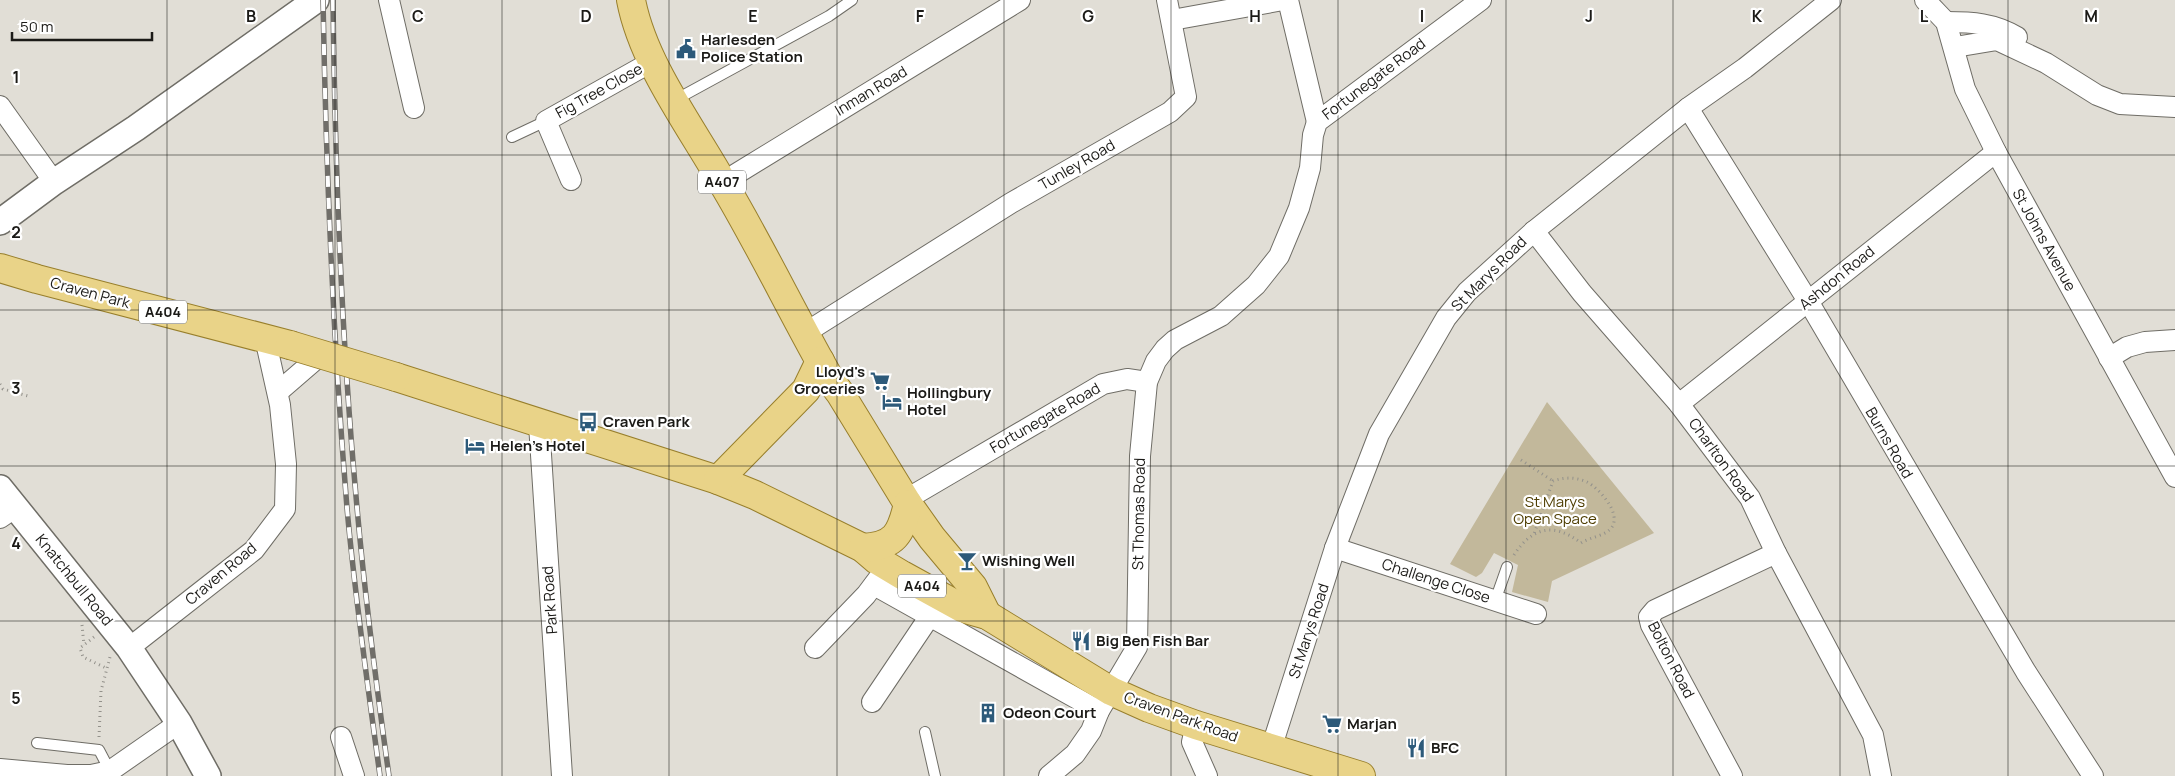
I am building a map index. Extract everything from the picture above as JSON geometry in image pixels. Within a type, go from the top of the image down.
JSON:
[{"type":"main road","name":"A407","points":[[631,0],[636,25],[674,101],[724,185],[820,362],[840,393]]},
{"type":"main road","name":"Craven Park","points":[[0,268],[322,354],[718,480],[755,495],[863,548]]},
{"type":"main road","name":"Craven Park","points":[[0,281],[37,279]]},
{"type":"main road","points":[[718,480],[806,390],[820,362]]},
{"type":"main road","points":[[806,390],[840,393]]},
{"type":"main road","name":"A404","points":[[840,393],[908,504],[932,538],[972,587],[987,615]]},
{"type":"main road","points":[[748,449],[750,475],[755,495]]},
{"type":"main road","points":[[863,548],[878,547],[889,543],[898,534],[903,524],[908,504]]},
{"type":"main road","name":"Craven Park Road","points":[[863,548],[880,576],[936,607],[962,608],[987,615],[1105,701],[1149,708],[1196,726],[1362,776]]},
{"type":"street","points":[[0,222],[54,182],[136,128],[316,0]]},
{"type":"street","points":[[389,0],[414,108]]},
{"type":"street","name":"Inman Road","points":[[724,185],[736,174],[1020,0]]},
{"type":"street","points":[[1167,0],[1172,20],[1282,0]]},
{"type":"street","points":[[1288,0],[1316,122]]},
{"type":"street","name":"Fortunegate Road","points":[[908,504],[917,493],[1103,384],[1127,379],[1147,382],[1156,361],[1165,349],[1176,340],[1221,316],[1256,285],[1279,256],[1301,200],[1310,168],[1316,122],[1481,0]]},
{"type":"street","name":"St Marys Road","points":[[1271,749],[1335,548],[1379,434],[1446,318],[1467,292],[1534,231],[1688,108],[1744,68],[1831,0]]},
{"type":"street","name":"St Johns Avenue","points":[[1925,0],[1946,22],[1965,90],[1996,152],[2175,477]]},
{"type":"street","points":[[1942,0],[1946,22],[1981,22],[2009,32],[2024,41],[2046,62]]},
{"type":"street","name":"Tunley Road","points":[[805,333],[1011,203],[1170,112],[1186,97],[1172,20]]},
{"type":"street","points":[[1954,47],[1997,40],[2046,62],[2097,95],[2120,104],[2175,107]]},
{"type":"street","name":"Fig Tree Close","points":[[571,180],[546,121],[653,60]]},
{"type":"street","points":[[0,106],[54,182]]},
{"type":"street","name":"Burns Road","points":[[1688,108],[1808,302],[2026,672],[2093,776]]},
{"type":"street","name":"Ashdon Road","points":[[1679,404],[1996,152]]},
{"type":"street","name":"Charlton Road","points":[[1534,231],[1582,294],[1679,404],[1750,498],[1776,553],[1873,735],[1881,776]]},
{"type":"street","points":[[2109,358],[2127,347],[2145,342],[2175,340]]},
{"type":"street","name":"Craven Road","points":[[120,651],[254,550],[285,509],[286,464],[278,392],[277,342]]},
{"type":"street","points":[[278,392],[322,354]]},
{"type":"street","name":"St Thomas Road","points":[[1105,701],[1136,647],[1140,456],[1147,382]]},
{"type":"street","name":"Park Road","points":[[538,424],[562,776]]},
{"type":"street","name":"Knatchbull Road","points":[[0,488],[8,512],[179,723],[208,776]]},
{"type":"street","name":"Challenge Close","points":[[1335,548],[1536,614]]},
{"type":"street","name":"Bolton Road","points":[[1732,776],[1651,625],[1649,617],[1655,610],[1776,553]]},
{"type":"street","points":[[815,648],[880,576]]},
{"type":"street","points":[[872,702],[936,607]]},
{"type":"street","name":"Craven Park Road","points":[[936,607],[1105,701]]},
{"type":"street","points":[[1049,776],[1075,754],[1091,731],[1105,701]]},
{"type":"street","points":[[0,769],[67,775],[90,775],[110,771],[179,723]]},
{"type":"street","points":[[1196,726],[1192,742],[1207,776]]},
{"type":"street","points":[[341,737],[354,776]]},
{"type":"lane","points":[[674,101],[829,16],[852,0]]},
{"type":"lane","name":"Fig Tree Close","points":[[512,137],[546,121]]},
{"type":"lane","points":[[1495,601],[1509,564]]},
{"type":"lane","points":[[926,732],[935,776]]},
{"type":"lane","points":[[37,743],[99,750],[110,771]]},
{"type":"path","points":[[0,384],[3,389],[28,396]]},
{"type":"path","points":[[1521,460],[1553,481]]},
{"type":"path","points":[[1509,564],[1522,543],[1534,534],[1542,531],[1555,530],[1569,534],[1581,543],[1611,528],[1615,520],[1613,512],[1603,496],[1587,482],[1565,477],[1553,481]]},
{"type":"path","points":[[1534,534],[1553,481]]},
{"type":"path","points":[[81,618],[84,645]]},
{"type":"path","points":[[96,635],[80,648],[83,657],[106,668]]},
{"type":"path","points":[[99,750],[101,691],[106,668],[120,651]]},
{"type":"green space","name":"St Marys Open Space","points":[[1547,402],[1654,533],[1552,581],[1548,602],[1512,592],[1518,565],[1494,553],[1482,573],[1476,577],[1450,564]]},
{"type":"railway","points":[[323,0],[331,254],[342,445],[354,575],[380,776]]},
{"type":"railway","points":[[333,0],[335,124],[346,372],[359,531],[389,776]]},
{"type":"place","name":"Harlesden Police Station","points":[[686,49]]},
{"type":"place","name":"Lloyd's Groceries","points":[[880,381]]},
{"type":"place","name":"Hollingbury Hotel","points":[[892,402]]},
{"type":"place","name":"Craven Park","points":[[588,422]]},
{"type":"place","name":"Helen's Hotel","points":[[475,446]]},
{"type":"place","name":"Wishing Well","points":[[967,561]]},
{"type":"place","name":"Big Ben Fish Bar","points":[[1081,641]]},
{"type":"place","name":"Odeon Court","points":[[988,713]]},
{"type":"place","name":"Marjan","points":[[1332,724]]},
{"type":"place","name":"BFC","points":[[1416,748]]}]
